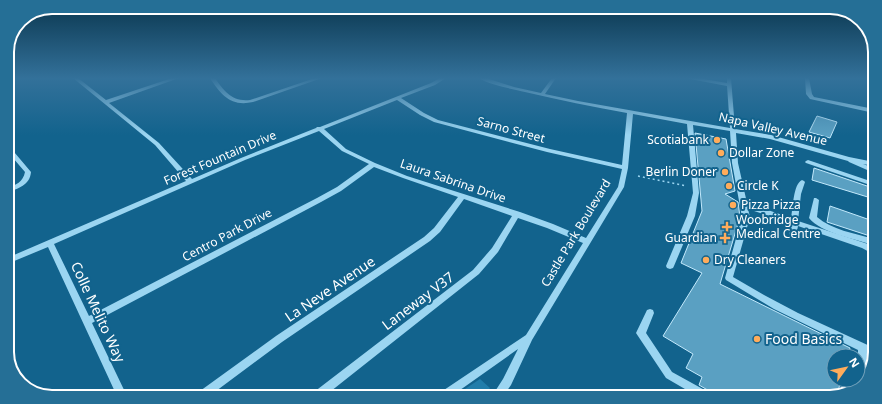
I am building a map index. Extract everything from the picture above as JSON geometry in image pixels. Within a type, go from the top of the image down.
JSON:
[{"type":"street","points":[[99,97],[157,144],[191,182]]},
{"type":"street","points":[[105,102],[120,97]]},
{"type":"street","points":[[229,97],[240,103],[263,97]]},
{"type":"street","name":"Napa Valley Avenue","points":[[552,97],[732,129],[791,142],[848,159],[868,163]]},
{"type":"street","points":[[730,97],[735,163],[746,217],[729,278],[746,289],[779,306],[867,349]]},
{"type":"street","points":[[811,97],[868,110]]},
{"type":"street","name":"Forest Fountain Drive","points":[[14,259],[319,128],[397,98]]},
{"type":"street","name":"Sarno Street","points":[[397,98],[422,114],[436,120],[549,152],[625,168]]},
{"type":"street","name":"Castle Park Boulevard","points":[[501,390],[507,382],[528,337],[617,197],[625,168],[630,112]]},
{"type":"street","points":[[670,266],[691,216],[696,193],[690,122]]},
{"type":"street","name":"Laura Sabrina Drive","points":[[319,128],[344,150],[373,164],[405,177],[550,226],[587,242]]},
{"type":"street","points":[[14,155],[28,172],[23,183],[14,187]]},
{"type":"street","name":"Napa Valley Avenue","points":[[848,159],[868,169]]},
{"type":"street","points":[[808,162],[868,182]]},
{"type":"street","name":"Centro Park Drive","points":[[87,321],[319,200],[339,189],[373,164]]},
{"type":"street","points":[[793,234],[798,194],[802,182]]},
{"type":"street","name":"La Neve Avenue","points":[[209,390],[279,338],[427,239],[437,230],[462,196]]},
{"type":"street","points":[[816,200],[813,218],[815,220],[823,225],[868,240]]},
{"type":"street","points":[[744,205],[795,223],[868,246]]},
{"type":"street","name":"Laneway V37","points":[[324,390],[476,272],[495,250],[517,214]]},
{"type":"street","name":"Colle Melito Way","points":[[50,243],[119,390]]},
{"type":"street","points":[[650,312],[641,333],[669,375],[695,390]]},
{"type":"street","name":"Castle Park Boulevard","points":[[452,390],[528,337]]},
{"type":"path","points":[[638,176],[695,188]]},
{"type":"shaded area","points":[[480,379],[490,388],[488,390],[464,390]]},
{"type":"building","points":[[817,116],[837,122],[830,138],[809,132]]},
{"type":"building","points":[[695,133],[726,139],[735,191],[725,194],[738,202],[740,217],[720,284],[850,348],[826,348],[826,388],[839,388],[839,389],[708,390],[699,385],[702,377],[686,368],[693,354],[663,336],[702,273],[681,263],[702,211]]},
{"type":"building","points":[[814,168],[868,186],[868,197],[812,180]]},
{"type":"building","points":[[830,206],[868,219],[868,235],[827,222]]},
{"type":"place","name":"Scotiabank","points":[[717,140]]},
{"type":"place","name":"Dollar Zone","points":[[721,153]]},
{"type":"place","name":"Berlin Doner","points":[[725,172]]},
{"type":"place","name":"Circle K","points":[[729,186]]},
{"type":"place","name":"Pizza Pizza","points":[[733,205]]},
{"type":"place","name":"Woobridge Medical Centre","points":[[727,227]]},
{"type":"place","name":"Guardian","points":[[725,238]]},
{"type":"place","name":"Dry Cleaners","points":[[706,260]]},
{"type":"place","name":"Food Basics","points":[[757,339]]}]
